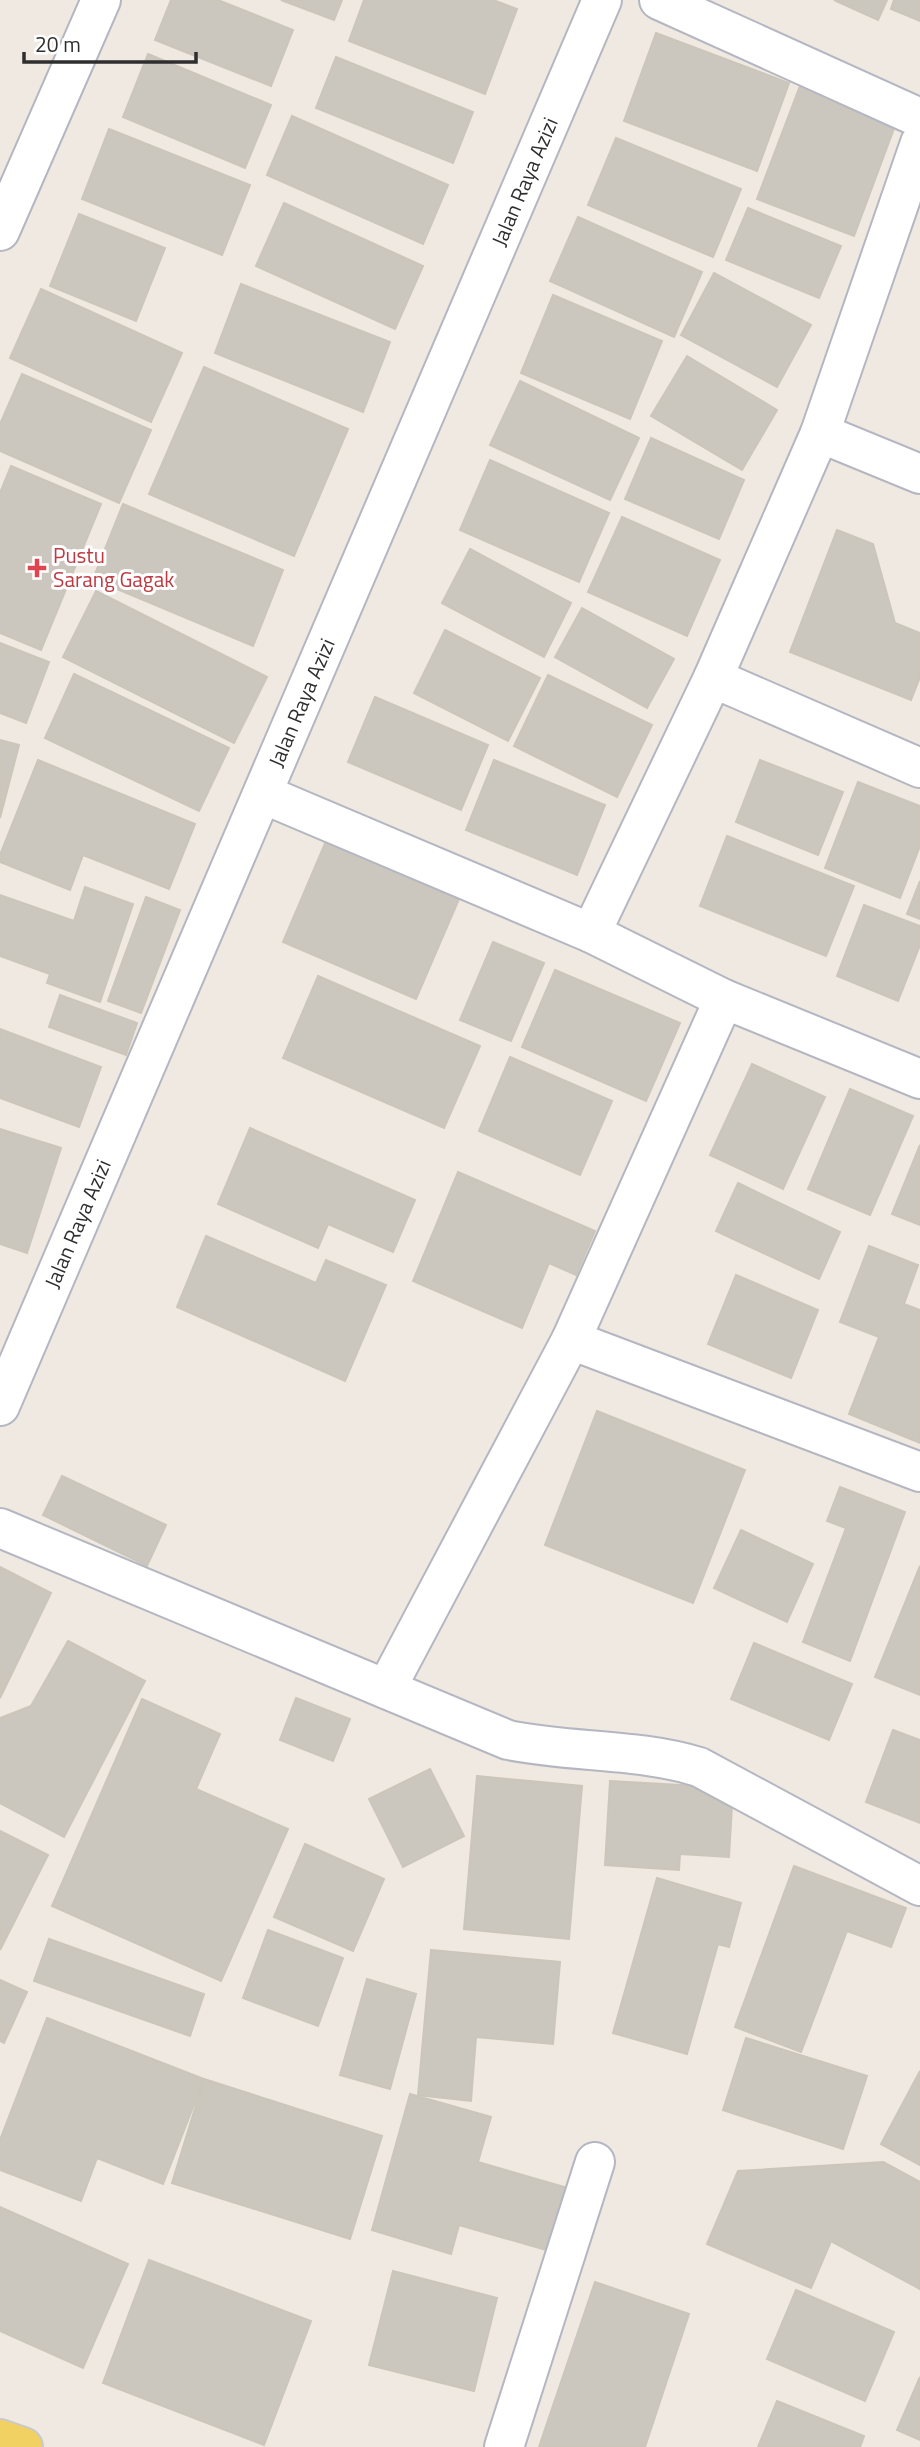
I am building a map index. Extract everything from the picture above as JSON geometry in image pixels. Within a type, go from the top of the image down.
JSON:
[{"type":"main road","points":[[0,2439],[23,2447]]},
{"type":"street","points":[[2,223],[101,0]]},
{"type":"street","name":"Jalan Raya Azizi","points":[[0,1406],[603,0]]},
{"type":"street","points":[[659,0],[920,118]]},
{"type":"street","points":[[591,933],[713,678],[820,433],[920,144]]},
{"type":"street","points":[[820,433],[920,474]]},
{"type":"street","points":[[713,678],[920,768]]},
{"type":"street","points":[[263,794],[591,933],[724,999],[920,1079]]},
{"type":"street","points":[[386,1689],[571,1340],[724,999]]},
{"type":"street","points":[[571,1340],[920,1472]]},
{"type":"street","points":[[0,1528],[508,1740],[653,1756],[699,1767],[920,1886]]},
{"type":"street","points":[[503,2447],[595,2162]]},
{"type":"building","points":[[171,0],[218,0],[293,30],[271,86],[155,40]]},
{"type":"building","points":[[281,0],[342,0],[334,20]]},
{"type":"building","points":[[364,0],[493,0],[517,9],[485,94],[349,41]]},
{"type":"building","points":[[834,0],[887,0],[878,20]]},
{"type":"building","points":[[894,0],[920,0],[920,21],[891,9]]},
{"type":"building","points":[[656,33],[789,83],[757,171],[624,121]]},
{"type":"building","points":[[148,54],[271,105],[245,168],[123,117]]},
{"type":"building","points":[[336,57],[473,112],[453,163],[316,108]]},
{"type":"building","points":[[803,78],[899,115],[854,236],[757,199]]},
{"type":"building","points":[[292,116],[448,185],[423,244],[267,175]]},
{"type":"building","points":[[109,129],[250,185],[222,255],[82,199]]},
{"type":"building","points":[[616,138],[741,189],[713,257],[588,205]]},
{"type":"building","points":[[284,203],[423,266],[395,329],[256,266]]},
{"type":"building","points":[[748,208],[841,246],[819,298],[726,260]]},
{"type":"building","points":[[79,214],[165,248],[136,321],[50,286]]},
{"type":"building","points":[[578,217],[702,272],[674,337],[550,281]]},
{"type":"building","points":[[714,273],[811,325],[777,387],[681,335]]},
{"type":"building","points":[[241,284],[390,342],[363,412],[215,353]]},
{"type":"building","points":[[41,289],[182,353],[151,422],[10,358]]},
{"type":"building","points":[[553,295],[662,341],[630,419],[521,373]]},
{"type":"building","points":[[687,356],[777,410],[742,470],[651,416]]},
{"type":"building","points":[[204,367],[348,429],[294,556],[149,494]]},
{"type":"building","points":[[22,374],[151,430],[119,503],[0,451],[0,424]]},
{"type":"building","points":[[520,381],[639,438],[610,500],[490,445]]},
{"type":"building","points":[[651,438],[744,480],[719,539],[625,499]]},
{"type":"building","points":[[490,460],[609,513],[579,582],[460,530]]},
{"type":"building","name":"Pustu Sarang Gagak","points":[[11,466],[101,504],[41,650],[0,633],[0,493]]},
{"type":"building","points":[[123,504],[283,570],[253,646],[93,579]]},
{"type":"building","points":[[622,517],[720,560],[687,636],[588,592]]},
{"type":"building","points":[[837,530],[873,544],[895,623],[920,633],[920,677],[911,700],[790,652]]},
{"type":"building","points":[[470,549],[571,603],[544,657],[442,603]]},
{"type":"building","points":[[96,591],[267,677],[234,743],[63,657]]},
{"type":"building","points":[[582,608],[674,659],[647,708],[555,657]]},
{"type":"building","points":[[445,630],[540,678],[508,741],[414,693]]},
{"type":"building","points":[[0,643],[49,662],[26,723],[0,713]]},
{"type":"building","points":[[74,674],[229,748],[199,811],[45,738]]},
{"type":"building","points":[[548,675],[652,725],[617,797],[514,746]]},
{"type":"building","points":[[375,697],[488,745],[461,810],[348,762]]},
{"type":"building","points":[[0,740],[19,745],[0,818]]},
{"type":"building","points":[[38,760],[195,824],[169,889],[83,855],[70,890],[0,862],[0,855]]},
{"type":"building","points":[[494,760],[605,805],[577,875],[466,830]]},
{"type":"building","points":[[760,760],[843,792],[818,855],[736,822]]},
{"type":"building","points":[[858,782],[920,806],[920,846],[900,898],[825,868]]},
{"type":"building","points":[[727,836],[854,886],[826,956],[700,906]]},
{"type":"building","points":[[326,841],[459,899],[416,999],[283,942]]},
{"type":"building","points":[[920,881],[920,919],[907,914]]},
{"type":"building","points":[[85,887],[133,904],[100,1002],[47,983],[50,974],[0,956],[0,895],[74,921]]},
{"type":"building","points":[[146,897],[180,910],[141,1013],[108,1001]]},
{"type":"building","points":[[864,905],[920,926],[920,945],[898,1001],[837,976]]},
{"type":"building","points":[[493,942],[544,963],[511,1041],[460,1020]]},
{"type":"building","points":[[555,970],[680,1023],[646,1101],[522,1047]]},
{"type":"building","points":[[318,976],[480,1046],[444,1128],[283,1058]]},
{"type":"building","points":[[60,995],[137,1023],[126,1055],[49,1027]]},
{"type":"building","points":[[0,1029],[101,1067],[79,1127],[0,1098]]},
{"type":"building","points":[[510,1057],[612,1101],[580,1175],[479,1131]]},
{"type":"building","points":[[752,1064],[825,1097],[783,1189],[710,1155]]},
{"type":"building","points":[[850,1089],[913,1116],[870,1215],[808,1189]]},
{"type":"building","points":[[250,1128],[415,1200],[393,1252],[328,1224],[318,1248],[218,1204]]},
{"type":"building","points":[[0,1129],[61,1148],[27,1253],[0,1244]]},
{"type":"building","points":[[920,1145],[920,1225],[892,1214]]},
{"type":"building","points":[[458,1172],[595,1231],[576,1275],[549,1263],[522,1328],[413,1281]]},
{"type":"building","points":[[738,1183],[840,1232],[819,1279],[716,1231]]},
{"type":"building","points":[[206,1236],[316,1283],[326,1260],[386,1285],[345,1381],[177,1307]]},
{"type":"building","points":[[869,1246],[918,1265],[904,1304],[920,1310],[920,1443],[849,1414],[879,1337],[840,1322]]},
{"type":"building","points":[[736,1275],[818,1310],[791,1378],[708,1344]]},
{"type":"building","points":[[597,1411],[745,1470],[693,1603],[545,1545]]},
{"type":"building","points":[[62,1476],[166,1525],[147,1566],[43,1515]]},
{"type":"building","points":[[840,1487],[905,1512],[850,1661],[803,1642],[846,1528],[827,1521]]},
{"type":"building","points":[[741,1530],[813,1564],[787,1622],[714,1588]]},
{"type":"building","points":[[920,1566],[920,1695],[875,1677]]},
{"type":"building","points":[[0,1567],[51,1593],[0,1698]]},
{"type":"building","points":[[68,1641],[145,1681],[64,1837],[0,1803],[0,1718],[31,1706]]},
{"type":"building","points":[[754,1643],[852,1684],[829,1740],[731,1699]]},
{"type":"building","points":[[296,1698],[350,1719],[333,1761],[280,1740]]},
{"type":"building","points":[[142,1699],[220,1734],[196,1789],[288,1829],[221,1981],[52,1906]]},
{"type":"building","points":[[893,1730],[920,1740],[920,1823],[866,1802]]},
{"type":"building","points":[[430,1769],[464,1836],[403,1867],[369,1799]]},
{"type":"building","points":[[477,1776],[582,1786],[569,1939],[464,1929]]},
{"type":"building","points":[[610,1781],[733,1788],[729,1857],[680,1854],[679,1870],[605,1865]]},
{"type":"building","points":[[0,1831],[48,1855],[0,1950]]},
{"type":"building","points":[[305,1844],[384,1879],[353,1951],[274,1917]]},
{"type":"building","points":[[794,1866],[906,1908],[891,1947],[847,1931],[801,2052],[735,2027]]},
{"type":"building","points":[[657,1878],[741,1903],[729,1947],[718,1944],[687,2054],[613,2033]]},
{"type":"building","points":[[268,1930],[343,1958],[318,2026],[243,1998]]},
{"type":"building","points":[[49,1939],[204,1994],[190,2036],[34,1981]]},
{"type":"building","points":[[431,1950],[560,1962],[553,2044],[476,2037],[471,2101],[418,2095]]},
{"type":"building","points":[[367,1979],[416,1994],[390,2089],[340,2075]]},
{"type":"building","points":[[0,1980],[27,1992],[4,2043],[0,2041]]},
{"type":"building","points":[[47,2018],[204,2079],[163,2184],[97,2158],[81,2201],[0,2170],[0,2140]]},
{"type":"building","points":[[746,2038],[867,2076],[843,2149],[723,2110]]},
{"type":"building","points":[[920,2071],[920,2165],[881,2144]]},
{"type":"building","points":[[204,2079],[382,2136],[350,2239],[172,2183]]},
{"type":"building","points":[[410,2094],[491,2117],[478,2162],[578,2191],[560,2254],[459,2225],[451,2254],[372,2230]]},
{"type":"building","points":[[883,2162],[920,2182],[920,2289],[831,2241],[811,2288],[707,2244],[738,2171]]},
{"type":"building","points":[[0,2207],[128,2264],[83,2368],[0,2331]]},
{"type":"building","points":[[149,2260],[311,2321],[264,2445],[103,2383]]},
{"type":"building","points":[[393,2271],[497,2298],[474,2391],[369,2365]]},
{"type":"building","points":[[595,2282],[689,2314],[645,2447],[539,2447]]},
{"type":"building","points":[[796,2290],[894,2332],[865,2401],[767,2359]]},
{"type":"building","points":[[920,2377],[920,2440],[897,2430]]},
{"type":"building","points":[[777,2401],[864,2436],[860,2447],[758,2447]]},
{"type":"place","name":"Pustu Sarang Gagak","points":[[37,568]]}]
